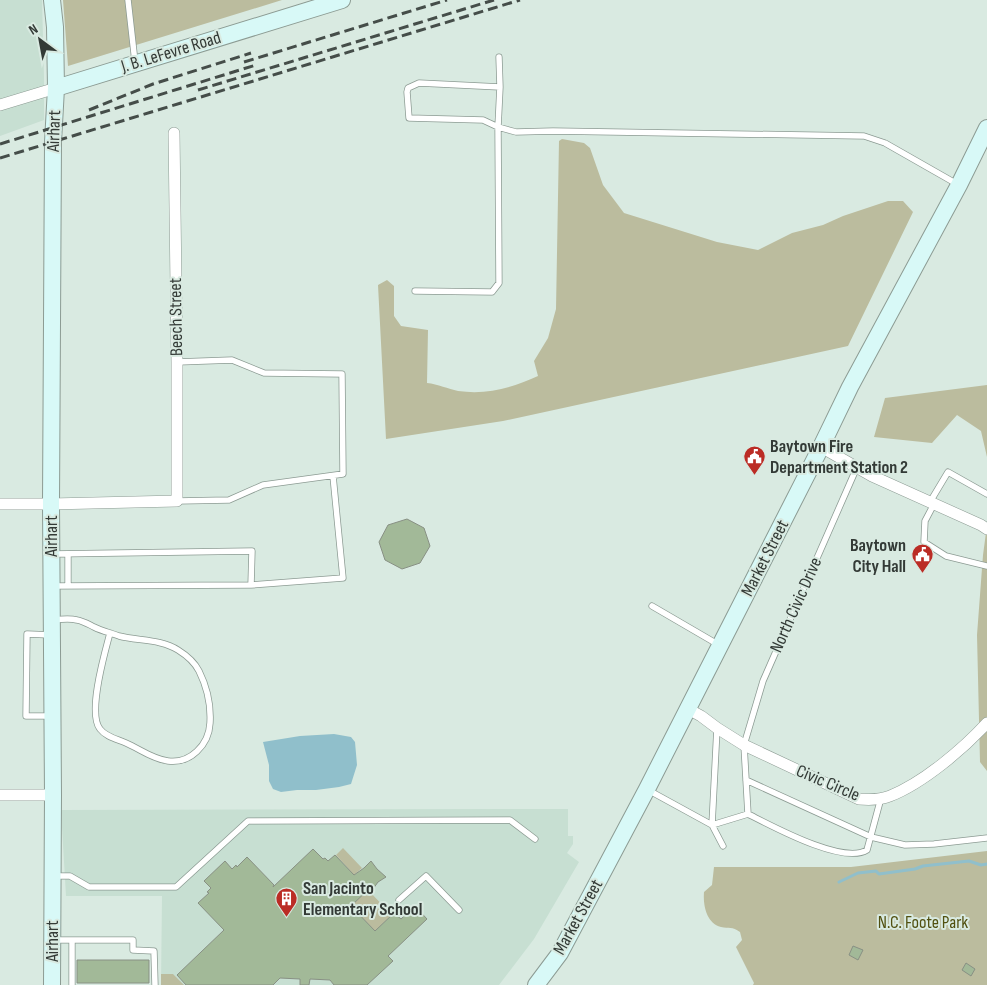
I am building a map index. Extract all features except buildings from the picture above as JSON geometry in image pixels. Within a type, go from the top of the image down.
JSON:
[{"type":"street","name":"Airhart","points":[[52,0],[56,88],[53,142],[51,554],[60,586],[52,627],[52,985]]},
{"type":"street","name":"J. B. LeFevre Road","points":[[0,105],[338,1]]},
{"type":"street","name":"Market Street","points":[[536,985],[560,953],[647,789],[822,448],[850,387],[959,185],[987,128]]},
{"type":"street","name":"Beech Street","points":[[174,133],[177,500]]},
{"type":"street","points":[[822,448],[872,476],[987,529]]},
{"type":"street","points":[[0,504],[177,500]]},
{"type":"street","name":"Civic Circle","points":[[688,709],[744,745],[859,799],[873,800],[889,797],[934,770],[987,723]]},
{"type":"street","points":[[0,794],[53,794]]},
{"type":"lane","points":[[128,0],[135,63]]},
{"type":"lane","points":[[415,291],[492,292],[499,283],[499,57]]},
{"type":"lane","points":[[500,87],[419,84],[408,88],[408,118],[483,120],[516,132],[864,136],[885,143],[959,185]]},
{"type":"lane","points":[[177,362],[232,360],[264,372],[342,374],[344,474],[263,485],[229,500],[177,500]]},
{"type":"lane","name":"North Civic Drive","points":[[748,814],[744,745],[763,681],[857,467]]},
{"type":"lane","points":[[987,494],[948,472],[925,521],[924,542],[946,556],[987,566]]},
{"type":"lane","points":[[68,554],[60,586],[251,585],[343,578],[333,476]]},
{"type":"lane","points":[[51,554],[252,551],[251,585]]},
{"type":"lane","points":[[652,606],[720,646]]},
{"type":"lane","points":[[52,716],[26,716],[27,634],[52,627],[69,619],[78,620],[110,633],[177,648],[188,657],[198,669],[205,685],[209,706],[210,724],[202,746],[194,755],[183,761],[167,761],[110,737],[100,730],[96,722],[95,711],[97,688],[102,660],[110,633]]},
{"type":"lane","points":[[717,728],[712,825],[722,846]]},
{"type":"lane","points":[[746,780],[871,837],[905,845],[987,838]]},
{"type":"lane","points":[[647,789],[712,825],[748,814],[814,845],[839,852],[862,852],[867,850],[881,798]]},
{"type":"lane","points":[[53,876],[70,876],[89,887],[176,887],[248,822],[510,820],[534,839]]},
{"type":"lane","points":[[399,900],[426,876],[459,910]]},
{"type":"lane","points":[[52,940],[133,940],[133,950],[154,950],[155,985]]},
{"type":"lane","points":[[72,940],[72,985]]},
{"type":"shaded area","points":[[0,0],[42,0],[44,120],[0,136]]},
{"type":"shaded area","points":[[568,809],[568,836],[573,836],[573,844],[567,853],[579,862],[534,939],[499,985],[161,985],[162,896],[66,896],[61,810]]},
{"type":"green space","points":[[63,0],[282,0],[68,66]]},
{"type":"green space","points":[[562,139],[584,143],[590,148],[603,185],[624,213],[717,242],[758,250],[792,233],[823,225],[843,216],[888,201],[903,201],[913,212],[848,346],[503,421],[386,439],[378,285],[387,280],[394,286],[394,316],[401,326],[428,330],[427,383],[458,391],[479,392],[499,390],[538,376],[534,361],[548,338],[556,309],[559,141]]},
{"type":"green space","points":[[987,385],[987,457],[981,431],[957,415],[932,443],[874,437],[885,398]]},
{"type":"green space","points":[[987,525],[987,771],[980,762],[977,635]]},
{"type":"green space","points":[[343,848],[362,868],[354,875],[336,855]]},
{"type":"green space","name":"N.C. Foote Park","points":[[987,851],[987,985],[753,985],[754,983],[736,947],[742,940],[740,932],[733,928],[716,925],[706,913],[704,892],[712,885],[714,867],[851,867]]},
{"type":"green space","points":[[368,890],[392,915],[375,931],[351,906]]},
{"type":"green space","points":[[161,974],[173,974],[184,985],[161,985]]},
{"type":"water","points":[[334,734],[351,737],[355,742],[357,765],[351,784],[316,790],[281,792],[273,789],[269,781],[269,765],[263,742],[300,736]]},
{"type":"waterway","points":[[839,882],[858,873],[876,871],[879,874],[915,869],[923,866],[969,861],[981,865],[987,864]]},
{"type":"railway","points":[[244,62],[447,0]]},
{"type":"railway","points":[[198,90],[494,0]]},
{"type":"railway","points":[[0,158],[520,0]]},
{"type":"railway","points":[[89,110],[153,84],[251,53]]},
{"type":"railway","points":[[0,144],[256,65]]},
{"type":"place","name":"Baytown Fire Department Station 2","points":[[754,475]]},
{"type":"place","name":"Baytown City Hall","points":[[922,574]]},
{"type":"place","name":"San Jacinto Elementary School","points":[[287,917]]}]
